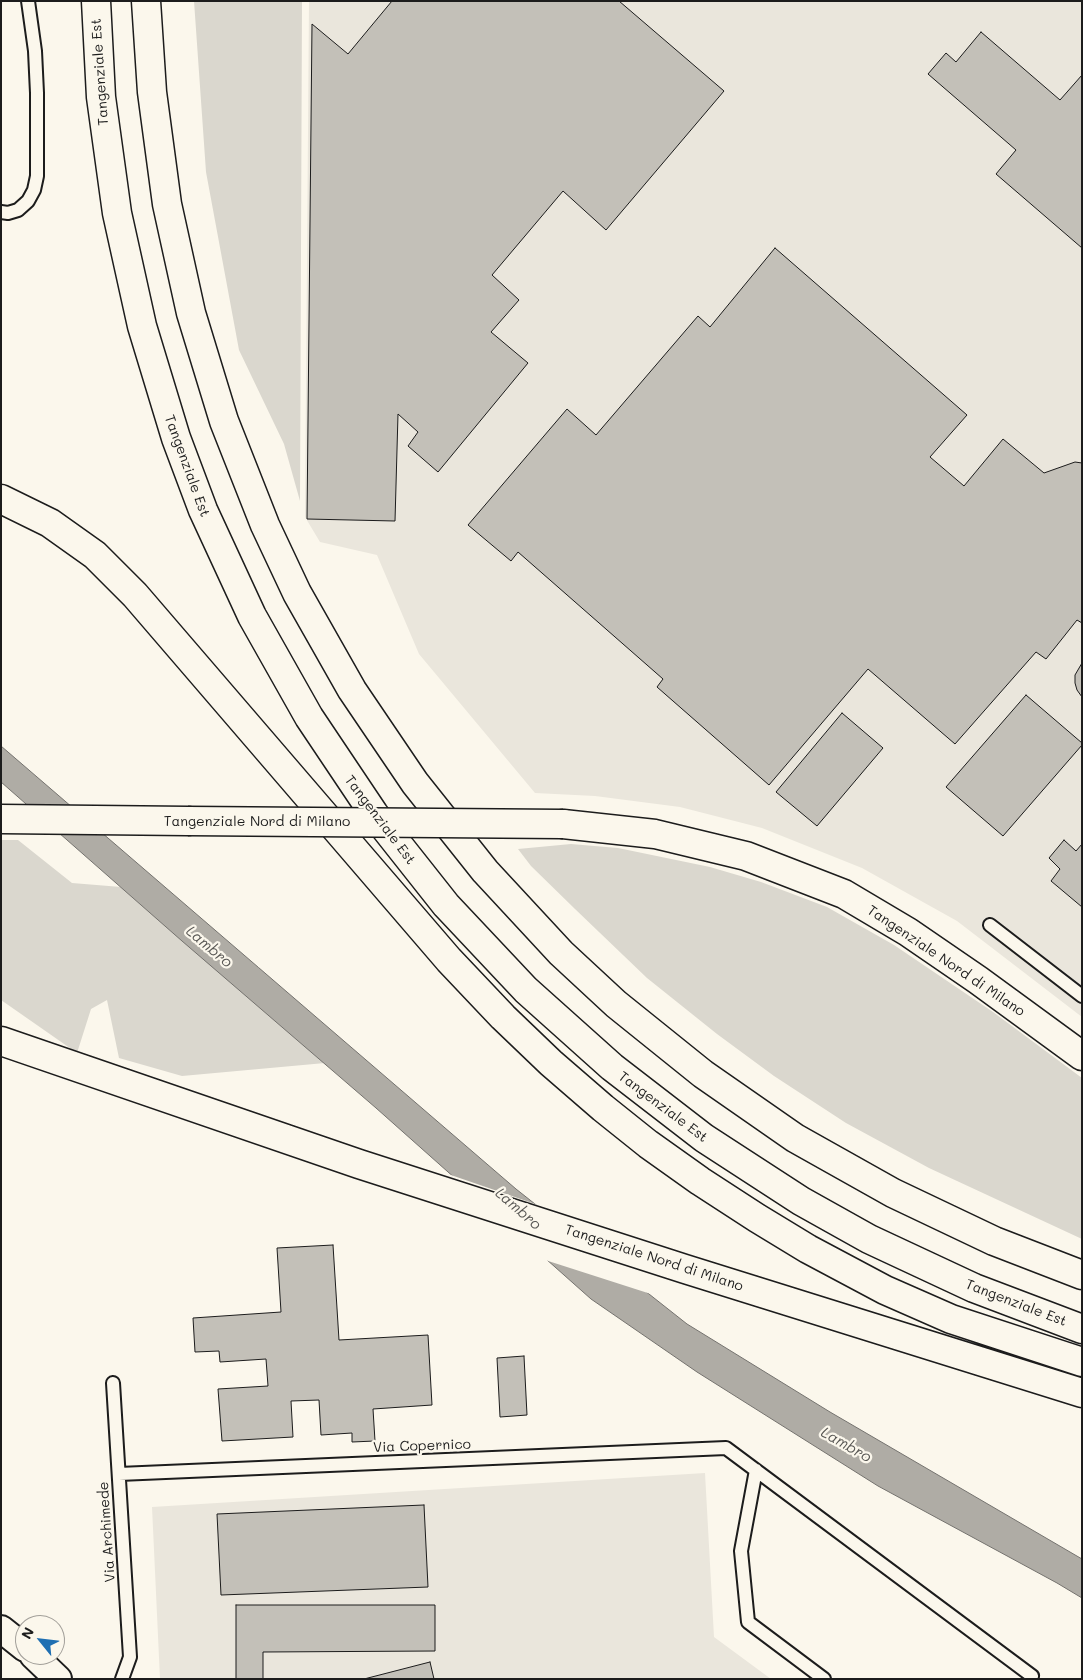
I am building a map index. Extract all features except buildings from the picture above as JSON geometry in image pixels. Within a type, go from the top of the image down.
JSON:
[{"type":"highway","name":"Tangenziale Est","points":[[96,1],[101,97],[117,213],[142,326],[176,438],[218,546],[256,624],[309,717],[374,814],[446,905],[526,990],[612,1068],[704,1138],[801,1201],[886,1248],[974,1288],[1082,1329]]},
{"type":"highway","points":[[146,1],[153,102],[167,204],[191,313],[224,421],[262,516],[297,593],[352,690],[415,783],[479,864],[555,946],[616,1004],[703,1074],[796,1138],[893,1193],[994,1241],[1082,1274]]},
{"type":"highway","points":[[1,500],[50,523],[95,555],[135,595],[449,960],[503,1017],[551,1063],[618,1120],[700,1181],[757,1218],[808,1249],[885,1290],[951,1319],[1082,1362]]},
{"type":"highway","name":"Tangenziale Nord di Milano","points":[[1,819],[562,824],[656,834],[737,854],[844,894],[908,932],[978,980],[1082,1056]]},
{"type":"highway","name":"Tangenziale Nord di Milano","points":[[1,1041],[359,1164],[686,1269],[1082,1392]]},
{"type":"street","points":[[1,1629],[15,1640]]},
{"type":"street","points":[[43,1665],[58,1679]]},
{"type":"lane","points":[[1,212],[8,213],[18,210],[28,201],[38,176],[37,83],[35,51],[28,1]]},
{"type":"lane","points":[[990,925],[1082,996]]},
{"type":"lane","name":"Via Archimede","points":[[112,1382],[130,1657],[122,1679]]},
{"type":"lane","name":"Via Copernico","points":[[119,1474],[726,1448],[756,1470]]},
{"type":"lane","points":[[824,1679],[748,1622],[741,1551],[756,1470],[1032,1676],[1031,1679]]},
{"type":"shaded area","points":[[194,1],[302,1],[300,501],[284,444],[239,350],[206,172]]},
{"type":"shaded area","points":[[309,1],[1082,1],[1082,1017],[957,921],[862,868],[762,828],[680,807],[595,796],[535,793],[419,654],[377,555],[320,542],[305,517]]},
{"type":"shaded area","points":[[1,840],[18,840],[72,883],[121,887],[325,1063],[182,1076],[119,1058],[107,1000],[91,1009],[77,1053],[1,1000]]},
{"type":"shaded area","points":[[571,844],[618,848],[710,867],[761,882],[827,907],[894,945],[993,1012],[1082,1078],[1082,1239],[929,1168],[846,1123],[774,1076],[717,1034],[647,978],[531,866],[518,849]]},
{"type":"shaded area","points":[[705,1473],[714,1637],[771,1679],[160,1679],[152,1507]]},
{"type":"water","name":"Lambro","points":[[1,746],[516,1189],[687,1324],[830,1412],[1082,1559],[1082,1598],[878,1486],[697,1372],[591,1299],[376,1108],[1,782]]},
{"type":"pier","points":[[448,1174],[541,1206],[654,1295],[542,1259]]}]
